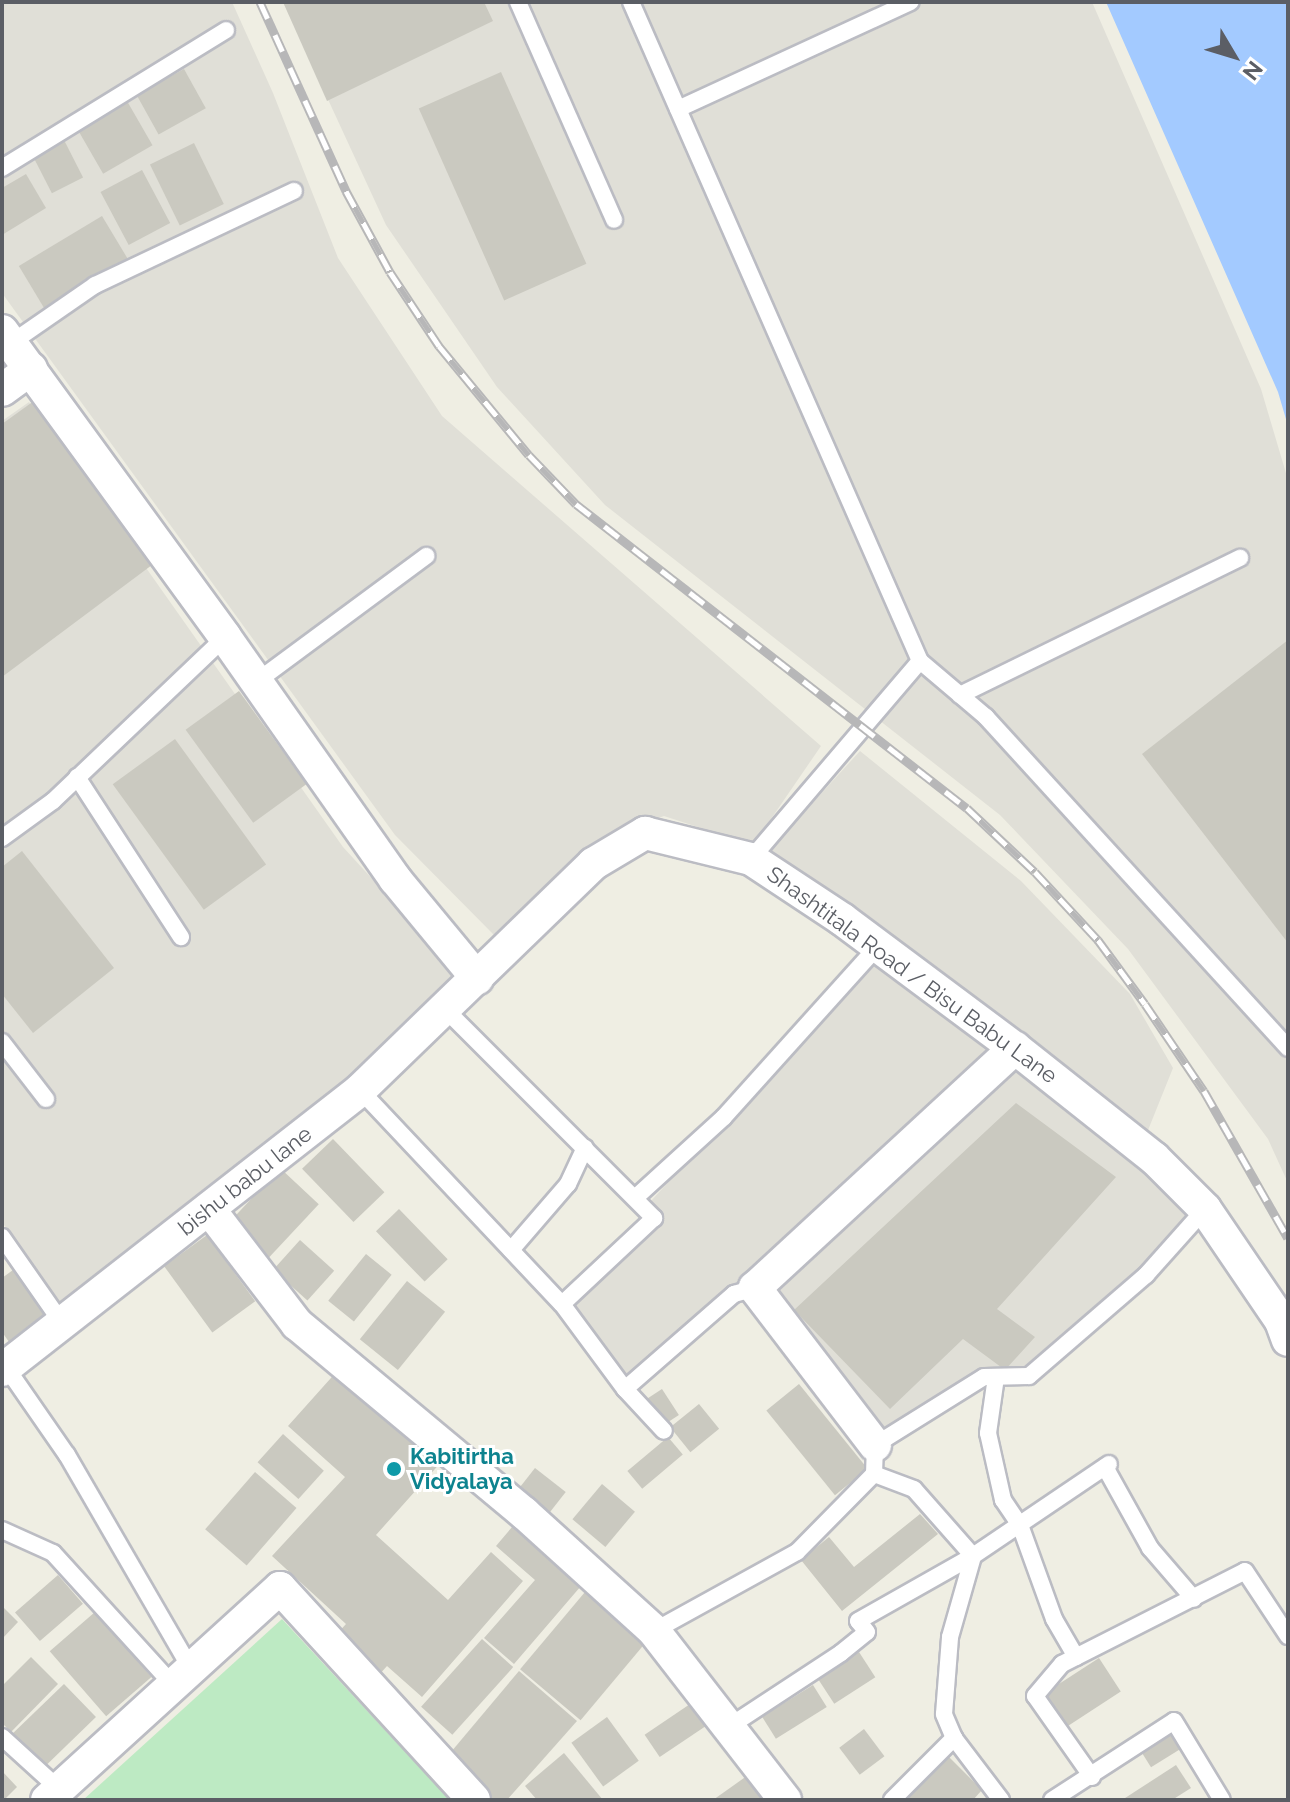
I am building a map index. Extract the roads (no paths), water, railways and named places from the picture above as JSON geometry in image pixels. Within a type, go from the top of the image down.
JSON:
[{"type":"street","points":[[6,337],[225,637],[395,879],[477,978]]},
{"type":"street","points":[[2,390],[31,369]]},
{"type":"street","name":"Shashtitala Road / Bisu Babu Lane","points":[[477,978],[593,864],[645,833],[751,859],[878,946],[1015,1048],[1154,1158],[1205,1209],[1281,1321],[1288,1340]]},
{"type":"street","name":"bishu babu lane","points":[[4,1369],[360,1090],[477,978]]},
{"type":"street","points":[[874,1459],[755,1288],[1015,1048]]},
{"type":"street","points":[[209,1209],[297,1324],[524,1513],[654,1631],[785,1800]]},
{"type":"street","points":[[53,1795],[280,1588],[474,1800]]},
{"type":"lane","points":[[518,2],[614,220]]},
{"type":"lane","points":[[631,2],[920,661],[986,717],[1288,1048]]},
{"type":"lane","points":[[678,109],[911,2]]},
{"type":"lane","points":[[2,168],[226,30]]},
{"type":"lane","points":[[6,337],[95,285],[294,191]]},
{"type":"lane","points":[[256,682],[426,556]]},
{"type":"lane","points":[[960,695],[1240,558]]},
{"type":"lane","points":[[2,838],[53,801],[225,637]]},
{"type":"lane","points":[[751,859],[920,661]]},
{"type":"lane","points":[[77,777],[181,937]]},
{"type":"lane","points":[[635,1198],[724,1117],[878,946]]},
{"type":"lane","points":[[445,1009],[654,1218],[562,1304]]},
{"type":"lane","points":[[2,1042],[46,1099]]},
{"type":"lane","points":[[360,1090],[562,1304],[625,1389],[664,1431]]},
{"type":"lane","points":[[511,1250],[568,1184],[585,1148]]},
{"type":"lane","points":[[654,1631],[797,1552],[874,1459],[984,1377],[1029,1376],[1146,1275],[1205,1209]]},
{"type":"lane","points":[[2,1237],[62,1323]]},
{"type":"lane","points":[[625,1389],[734,1294],[755,1288]]},
{"type":"lane","points":[[4,1369],[67,1455],[181,1676]]},
{"type":"lane","points":[[996,1377],[988,1433],[1003,1500],[1020,1525],[1054,1619],[1076,1657]]},
{"type":"lane","points":[[874,1459],[914,1489],[973,1556]]},
{"type":"lane","points":[[730,1726],[841,1653],[867,1632],[858,1621],[973,1556],[1107,1466],[1150,1548],[1194,1599]]},
{"type":"lane","points":[[2,1530],[53,1553],[181,1676]]},
{"type":"lane","points":[[973,1556],[950,1637],[944,1714],[954,1738],[1001,1800]]},
{"type":"lane","points":[[1092,1777],[1035,1696],[1062,1664],[1245,1571],[1288,1636]]},
{"type":"lane","points":[[1052,1800],[1092,1777],[1174,1721],[1222,1800]]},
{"type":"lane","points":[[2,1737],[53,1795]]},
{"type":"lane","points":[[892,1800],[954,1738]]},
{"type":"water","points":[[1106,2],[1288,2],[1288,426],[1278,392]]},
{"type":"railway","points":[[260,2],[346,191],[390,272],[439,346],[529,455],[576,504],[967,808],[1035,872],[1098,940],[1145,1004],[1204,1091],[1288,1238]]},
{"type":"place","name":"Kabitirtha Vidyalaya","points":[[394,1469]]}]
